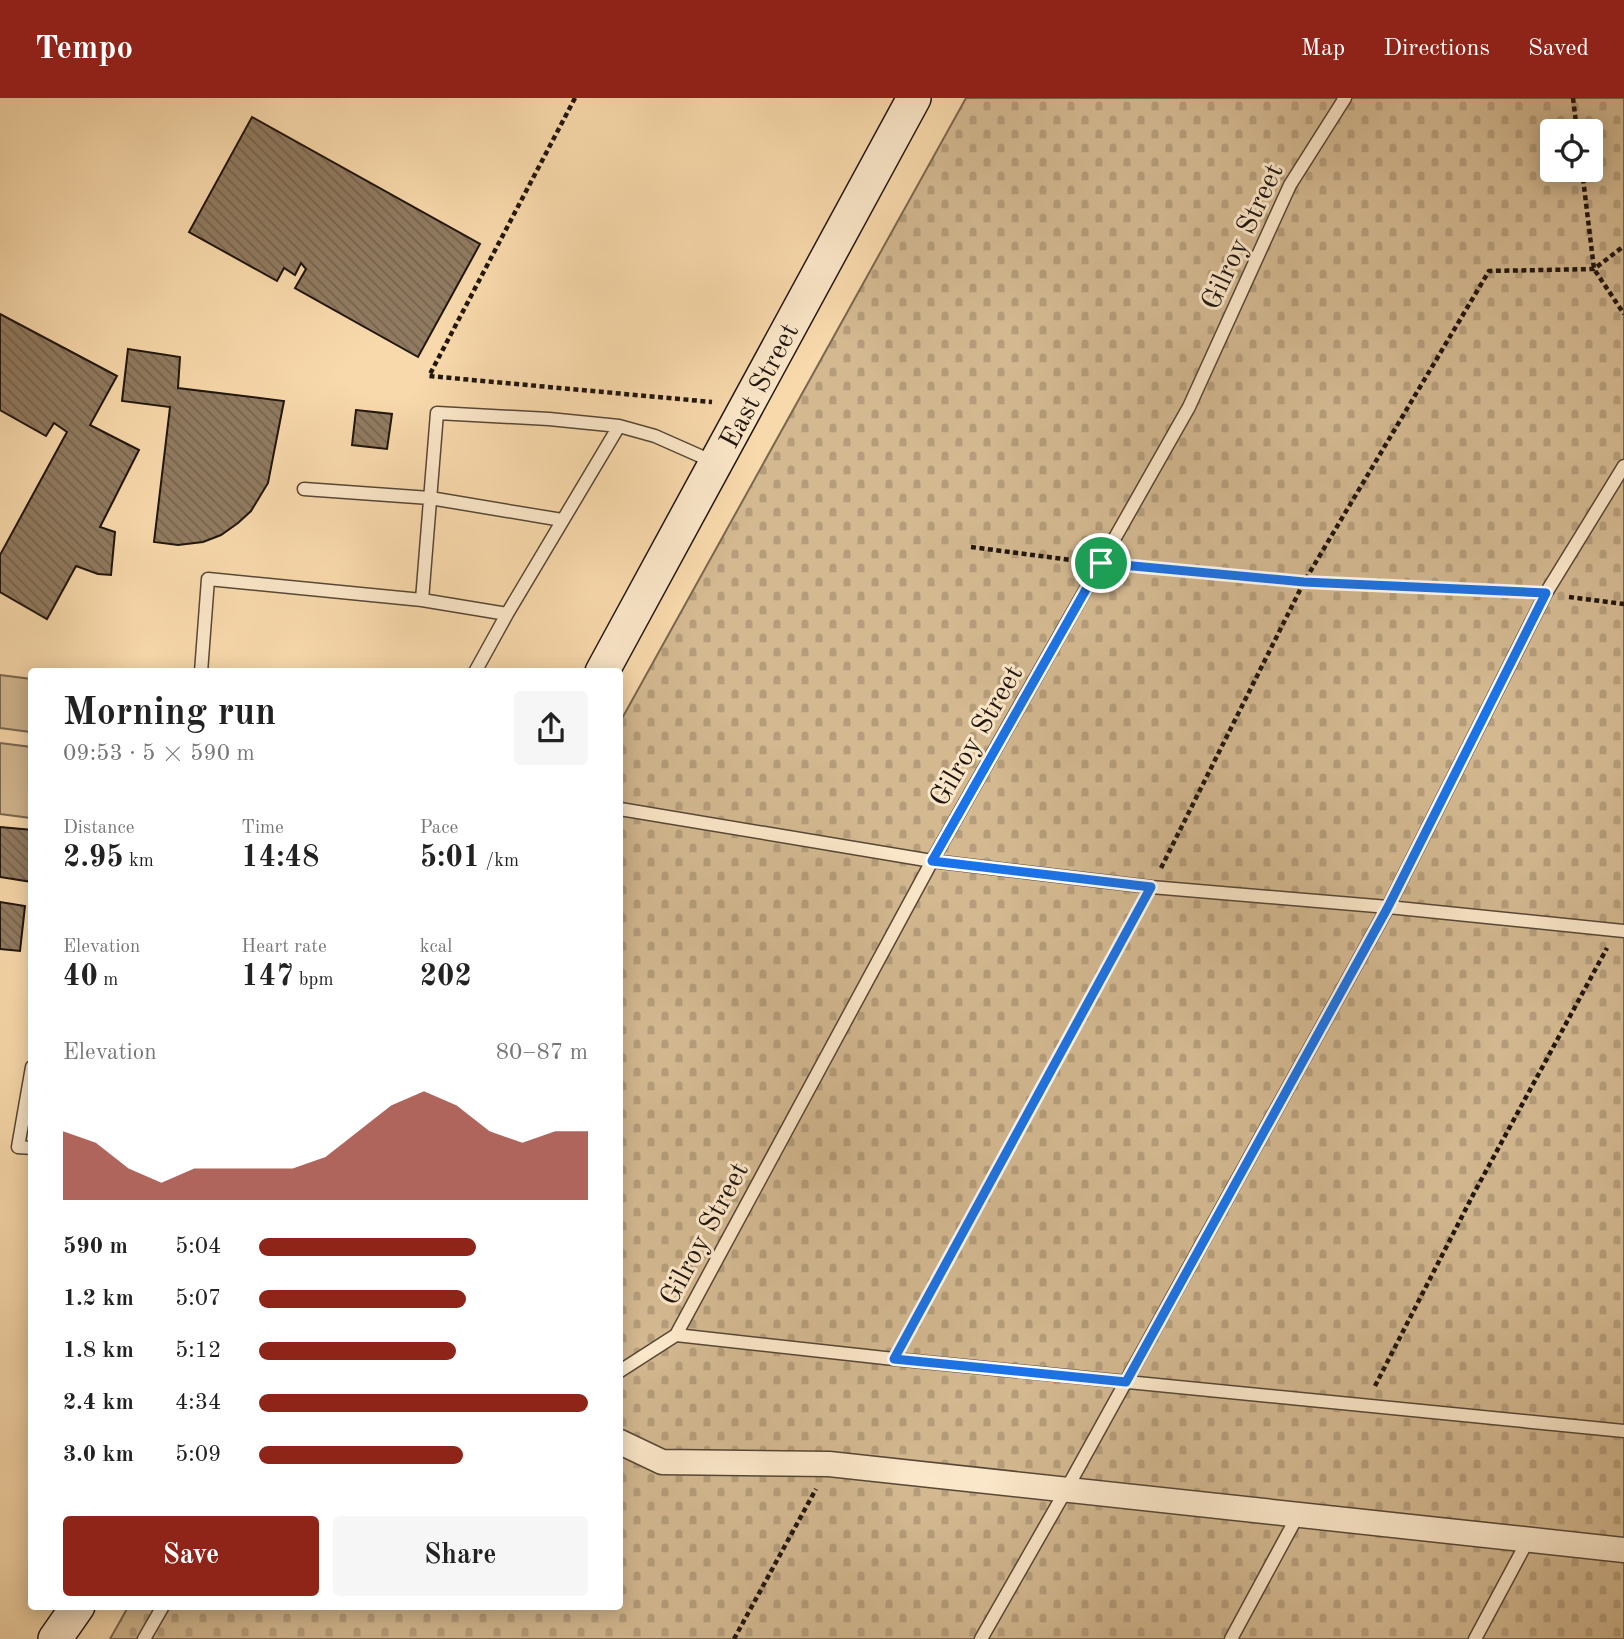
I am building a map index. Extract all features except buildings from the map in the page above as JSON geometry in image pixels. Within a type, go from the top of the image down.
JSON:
[{"type":"main road","name":"East Street","points":[[605,668],[914,98]]},
{"type":"main road","points":[[55,1639],[75,1610]]},
{"type":"street","points":[[623,1443],[662,1462],[829,1464],[1624,1550]]},
{"type":"lane","name":"Gilroy Street","points":[[623,1369],[676,1335],[932,861],[1189,407],[1290,184],[1345,98]]},
{"type":"lane","points":[[422,600],[437,413],[619,426],[655,436],[716,463]]},
{"type":"lane","points":[[477,668],[619,426]]},
{"type":"lane","points":[[981,1639],[1388,907],[1546,593],[1624,466]]},
{"type":"lane","points":[[304,488],[430,498],[562,520]]},
{"type":"lane","points":[[201,668],[208,579],[422,600],[507,614]]},
{"type":"lane","points":[[623,810],[932,861],[1151,887],[1388,907],[1620,931],[1624,918]]},
{"type":"lane","points":[[28,1090],[18,1147],[28,1148]]},
{"type":"lane","points":[[676,1335],[1624,1431]]},
{"type":"lane","points":[[1231,1639],[1298,1515]]},
{"type":"lane","points":[[1475,1639],[1528,1540]]},
{"type":"lane","points":[[144,1639],[161,1610]]},
{"type":"path","points":[[575,98],[429,376],[747,405]]},
{"type":"path","points":[[1573,98],[1576,119]]},
{"type":"path","points":[[1583,182],[1594,269],[1624,314]]},
{"type":"path","points":[[894,1359],[1151,887],[1304,582],[1489,271],[1594,269],[1624,246]]},
{"type":"path","points":[[971,547],[1101,563],[1304,582],[1546,593],[1624,604]]},
{"type":"path","points":[[1365,1405],[1474,1193],[1620,931]]},
{"type":"path","points":[[734,1639],[829,1464]]},
{"type":"green space","points":[[966,98],[1624,98],[1624,1639],[110,1639],[126,1610],[623,1610],[623,717]]},
{"type":"green space","points":[[0,675],[28,679],[28,732],[0,728]]},
{"type":"green space","points":[[0,743],[28,747],[28,818],[0,814]]},
{"type":"route","points":[[1101,563],[1304,582],[1546,593],[1388,907],[1126,1382],[894,1359],[1151,887],[932,861],[1101,563]]}]
